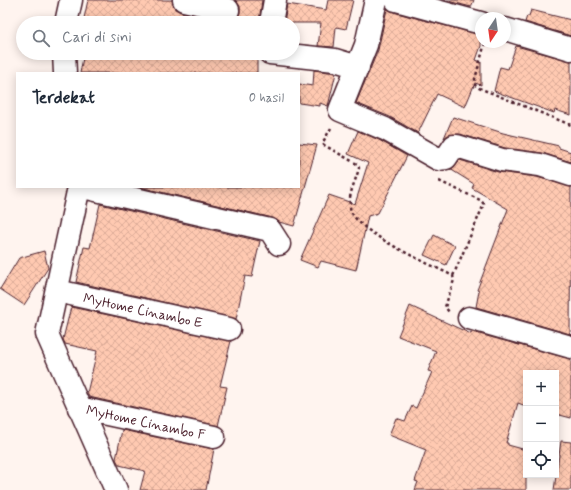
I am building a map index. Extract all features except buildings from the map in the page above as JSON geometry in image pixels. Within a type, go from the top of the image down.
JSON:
[{"type":"street","points":[[68,16],[71,0]]},
{"type":"street","points":[[184,0],[228,10]]},
{"type":"street","points":[[272,16],[275,0]]},
{"type":"street","points":[[376,0],[366,45],[340,110],[385,129],[438,159],[446,158],[454,146],[457,146],[502,160],[540,165],[571,175]]},
{"type":"street","points":[[396,0],[475,21]]},
{"type":"street","points":[[511,32],[571,49]]},
{"type":"street","points":[[300,56],[335,60],[358,67]]},
{"type":"street","points":[[64,60],[65,72]]},
{"type":"street","points":[[80,188],[47,334],[116,490]]},
{"type":"street","points":[[87,188],[270,230],[279,244]]},
{"type":"street","name":"MyHome Cinambo E","points":[[57,291],[229,329]]},
{"type":"street","points":[[469,318],[571,347]]},
{"type":"street","name":"MyHome Cinambo F","points":[[79,408],[214,437]]},
{"type":"street","points":[[98,450],[107,413]]},
{"type":"path","points":[[484,48],[475,79],[475,85],[478,88],[571,125]]},
{"type":"path","points":[[340,110],[323,142],[326,148],[358,164],[358,171],[350,193],[350,208],[353,217],[376,236],[453,276]]},
{"type":"path","points":[[438,159],[430,175],[431,178],[480,200],[484,204],[453,276],[454,280],[445,306],[451,313],[469,318]]}]
